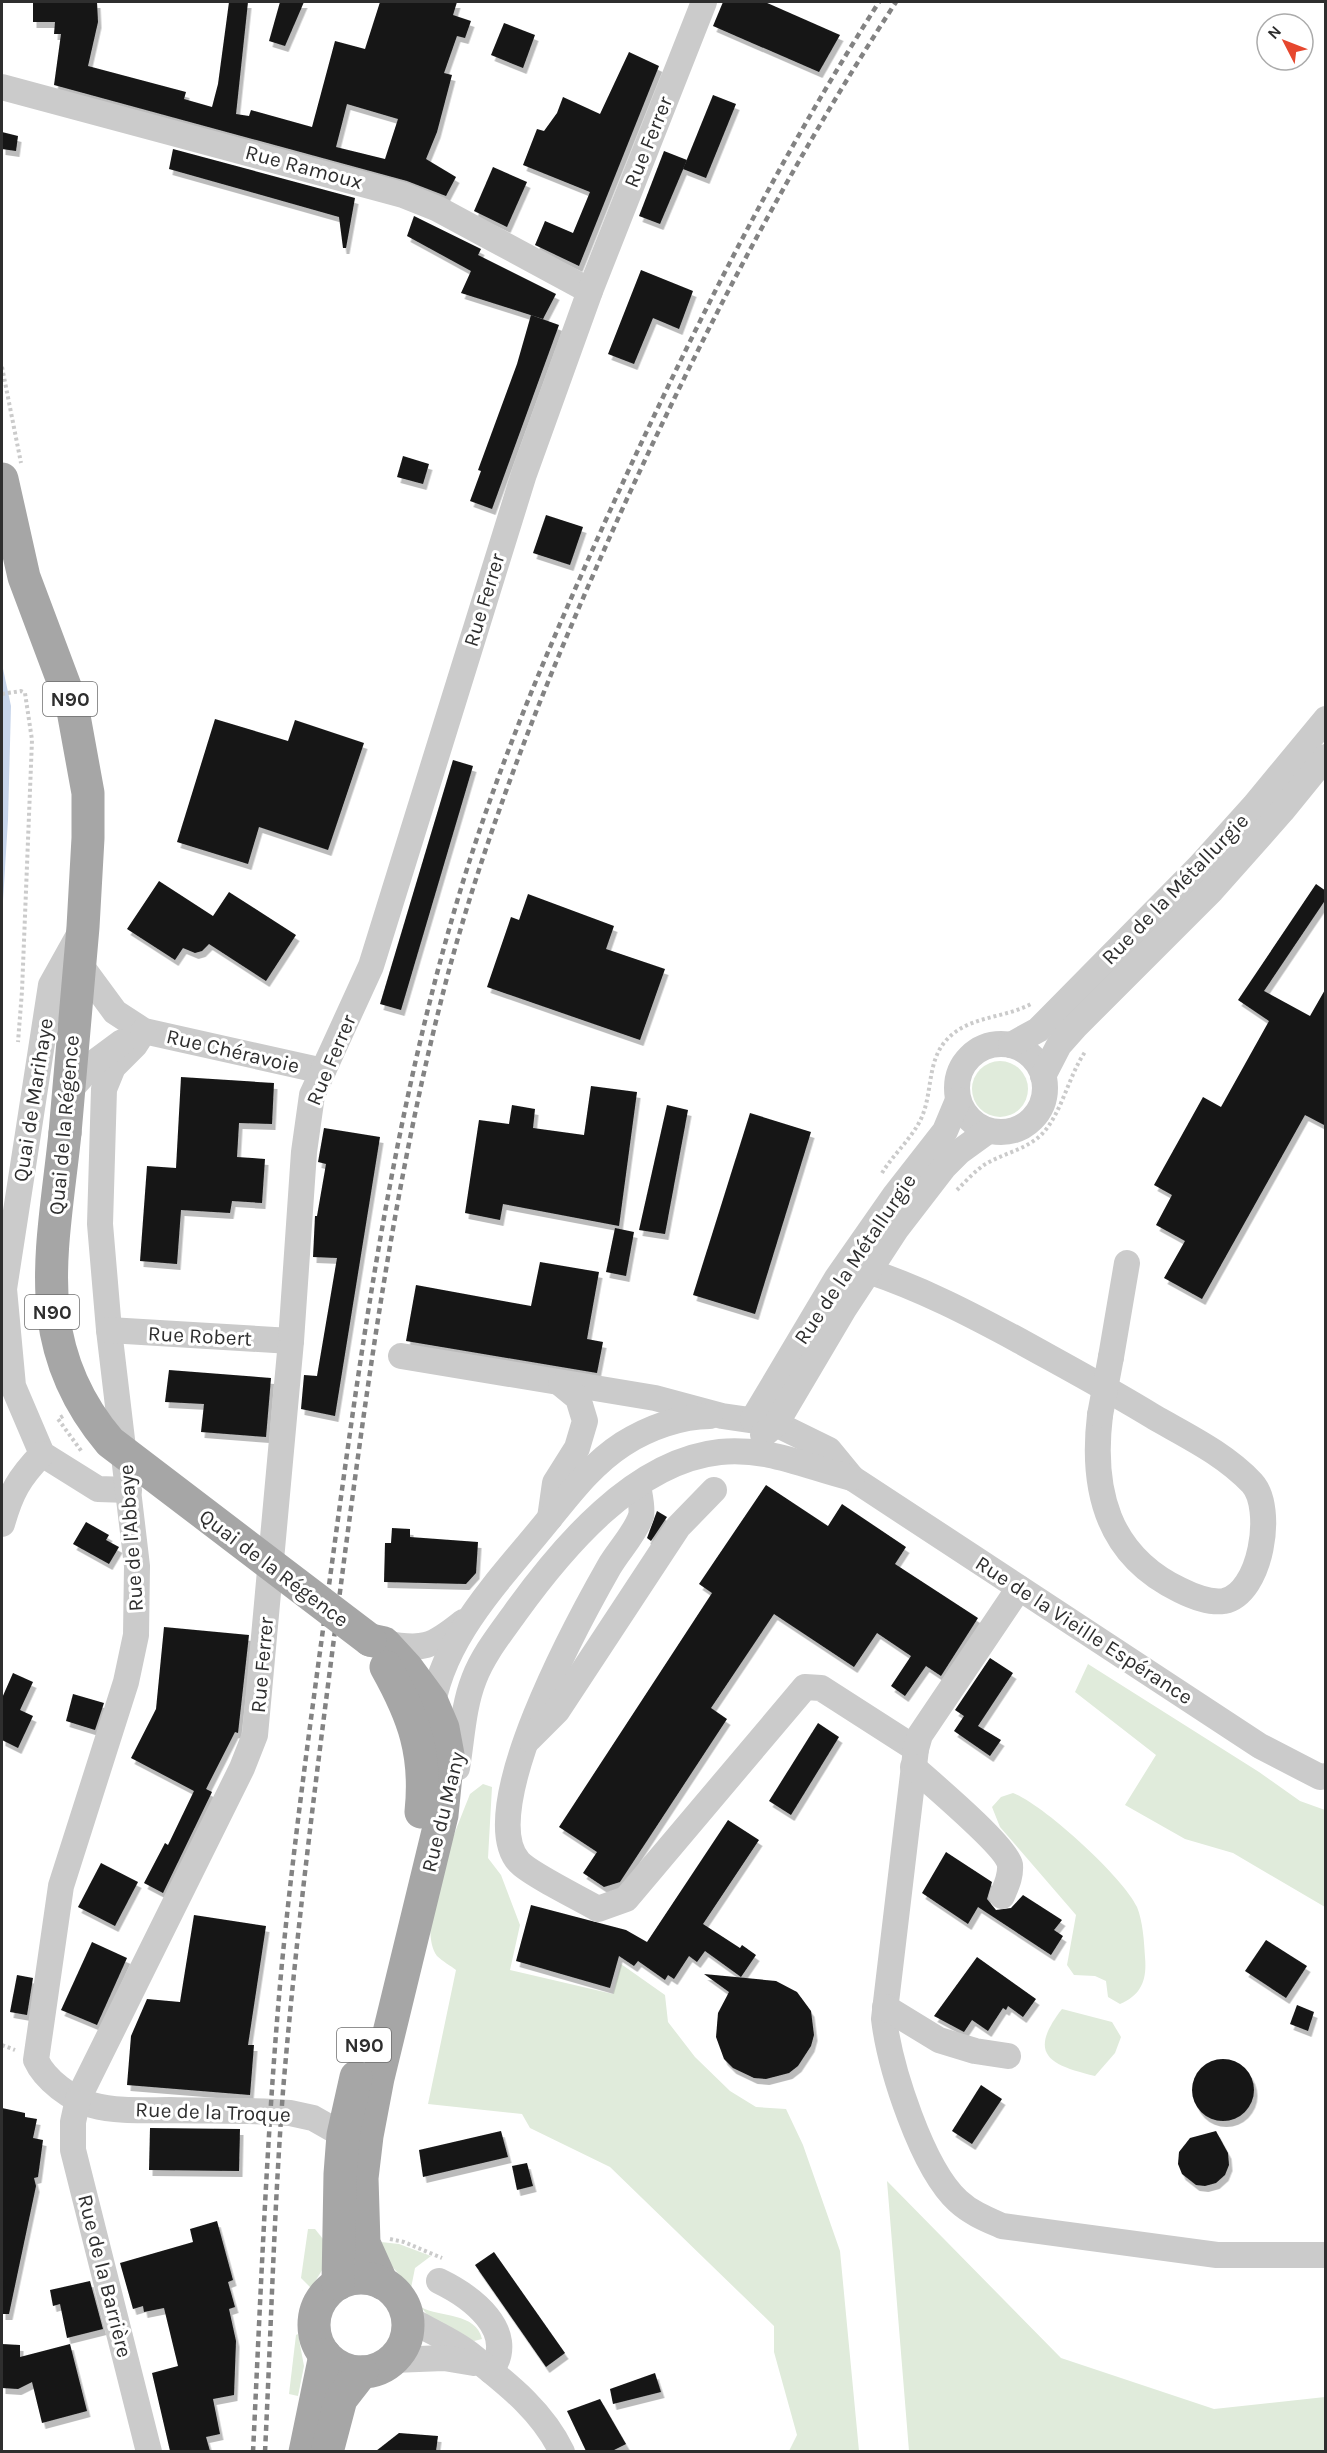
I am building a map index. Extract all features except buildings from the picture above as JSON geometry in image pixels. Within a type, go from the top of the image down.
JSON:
[{"type":"main road","name":"Quai de la Régence","points":[[2,479],[24,577],[66,687],[82,751],[88,793],[83,927],[52,1261],[52,1309],[57,1345],[79,1401],[110,1442],[377,1642]]},
{"type":"main road","name":"N90","points":[[377,1642],[407,1668],[432,1702],[443,1728],[448,1755],[432,1813]]},
{"type":"main road","name":"N90","points":[[377,1642],[404,1700],[417,1735],[432,1813]]},
{"type":"main road","name":"Rue du Many","points":[[338,2284],[344,2135],[432,1813]]},
{"type":"main road","name":"Rue du Many","points":[[408,2318],[404,2303],[395,2291],[382,2283],[364,2243],[362,2178],[378,2078],[432,1813]]},
{"type":"main road","points":[[382,2283],[360,2278],[338,2284],[325,2294],[317,2309],[314,2325],[317,2341],[325,2355],[341,2368],[362,2372],[378,2369],[393,2360],[406,2341],[408,2318]]},
{"type":"main road","points":[[305,2451],[325,2355]]},
{"type":"main road","points":[[327,2451],[341,2399],[362,2372]]},
{"type":"street","name":"Rue Ferrer","points":[[78,2099],[242,1768],[255,1735],[291,1341],[306,1129],[312,1095],[371,966],[511,512],[590,291],[704,2]]},
{"type":"street","name":"Rue Ramoux","points":[[2,87],[403,195],[438,209],[590,291]]},
{"type":"street","name":"Rue de la Métallurgie","points":[[765,1422],[837,1278],[895,1195],[945,1131],[958,1100],[956,1087],[958,1074],[974,1053],[998,1044],[1011,1045],[1038,1030],[1199,867],[1262,797],[1326,719]]},
{"type":"street","name":"Rue de la Métallurgie","points":[[765,1422],[868,1271],[944,1167],[959,1152],[988,1131],[1015,1130],[1032,1119],[1043,1102],[1043,1076],[1059,1045],[1212,890],[1326,757]]},
{"type":"street","name":"Quai de Marihaye","points":[[42,1454],[13,1386],[4,1289],[51,985],[83,927]]},
{"type":"street","points":[[68,1092],[106,1054],[144,1031],[115,1012],[79,963]]},
{"type":"street","name":"Rue Chéravoie","points":[[144,1031],[323,1071]]},
{"type":"street","name":"Rue de l'Abbaye","points":[[78,2099],[44,2073],[36,2060],[61,1886],[126,1682],[136,1635],[139,1587],[109,1330],[100,1224],[103,1097],[113,1067],[135,1045],[144,1031]]},
{"type":"street","points":[[1011,1045],[1031,1056],[1043,1076]]},
{"type":"street","points":[[958,1100],[969,1120],[988,1131]]},
{"type":"street","points":[[868,1271],[932,1294],[1057,1361],[1190,1438],[1230,1463],[1244,1475],[1254,1485],[1264,1516],[1256,1566],[1248,1584],[1236,1595],[1223,1601],[1188,1593],[1167,1584],[1137,1561],[1114,1531],[1100,1489],[1096,1445],[1100,1415],[1111,1357],[1127,1263]]},
{"type":"street","name":"Rue Robert","points":[[109,1330],[291,1341]]},
{"type":"street","name":"Rue de la Vieille Espérance","points":[[401,1356],[662,1399],[722,1416],[765,1422],[829,1450],[852,1478],[1260,1746],[1324,1781]]},
{"type":"street","points":[[550,1519],[555,1483],[577,1448],[585,1421],[582,1404],[561,1384]]},
{"type":"street","points":[[377,1642],[421,1648],[440,1641],[472,1614],[588,1472],[624,1443],[670,1423],[704,1416],[722,1416]]},
{"type":"street","points":[[721,1452],[736,1439],[765,1434],[765,1422]]},
{"type":"street","name":"Rue de la Vieille Espérance","points":[[721,1452],[765,1453],[852,1478]]},
{"type":"street","name":"Rue du Many","points":[[432,1813],[456,1773],[473,1680],[486,1655],[560,1554],[597,1516],[638,1485],[680,1463],[721,1452]]},
{"type":"street","points":[[2,1524],[10,1495],[20,1477],[42,1454],[98,1489],[129,1490]]},
{"type":"street","points":[[638,1485],[641,1516],[610,1565],[552,1672],[523,1745],[506,1825],[510,1849],[520,1864],[598,1909],[626,1899],[805,1687],[821,1688],[915,1758],[997,1845],[1010,1863],[1009,1878],[1002,1896]]},
{"type":"street","points":[[523,1745],[557,1711],[678,1527],[714,1490]]},
{"type":"street","points":[[1019,1588],[920,1735],[915,1758],[885,2007],[887,2046],[925,2156],[957,2201],[978,2216],[1002,2226],[1217,2255],[1326,2255]]},
{"type":"street","points":[[432,1702],[443,1670],[472,1614]]},
{"type":"street","points":[[885,2007],[939,2040],[975,2051],[1008,2056]]},
{"type":"street","name":"Rue de la Troque","points":[[78,2099],[100,2107],[144,2110],[290,2113],[313,2118],[344,2135]]},
{"type":"street","name":"Rue de la Barrière","points":[[78,2099],[73,2122],[73,2150],[149,2451]]},
{"type":"street","points":[[444,2271],[495,2326],[499,2346],[486,2367]]},
{"type":"street","points":[[408,2318],[471,2354],[524,2399],[548,2428],[562,2451]]},
{"type":"street","points":[[393,2360],[444,2358],[486,2367]]},
{"type":"path","points":[[2,694],[21,691],[25,693],[32,740],[22,991],[17,1046]]},
{"type":"path","points":[[58,1419],[86,1457]]},
{"type":"path","points":[[388,2239],[404,2242],[444,2271]]},
{"type":"green space","points":[[1000,1061],[1011,1063],[1020,1069],[1026,1078],[1028,1089],[1026,1100],[1020,1109],[1011,1115],[1000,1117],[989,1115],[980,1109],[974,1100],[972,1089],[974,1078],[980,1069],[989,1063]]},
{"type":"green space","points":[[1088,1664],[1259,1772],[1300,1801],[1325,1810],[1325,1907],[1233,1853],[1185,1839],[1125,1805],[1156,1755],[1075,1692]]},
{"type":"green space","points":[[483,1784],[492,1787],[488,1858],[501,1875],[520,1925],[510,1970],[613,1994],[621,1964],[665,1995],[668,2022],[695,2057],[730,2091],[756,2107],[786,2109],[803,2145],[840,2251],[859,2451],[789,2451],[797,2435],[774,2352],[774,2326],[610,2167],[530,2128],[522,2114],[428,2104],[456,1970],[437,1956],[431,1941],[434,1900],[448,1852],[470,1794]]},
{"type":"green space","points":[[1013,1793],[1027,1800],[1081,1843],[1116,1878],[1137,1907],[1143,1932],[1144,1979],[1138,1991],[1120,2004],[1108,1997],[1106,1981],[1095,1976],[1074,1975],[1067,1965],[1076,1915],[1000,1827],[992,1807],[1001,1797]]},
{"type":"green space","points":[[1062,2009],[1112,2022],[1121,2037],[1115,2053],[1095,2076],[1066,2067],[1055,2062],[1048,2055],[1045,2047],[1046,2037],[1051,2024]]},
{"type":"green space","points":[[887,2181],[1061,2358],[1214,2409],[1325,2397],[1325,2451],[909,2451]]},
{"type":"green space","points":[[308,2229],[315,2229],[323,2239],[324,2267],[311,2288],[301,2278]]},
{"type":"green space","points":[[381,2242],[399,2244],[431,2256],[415,2268],[411,2288],[389,2263]]},
{"type":"green space","points":[[421,2307],[473,2324],[482,2339],[474,2341],[429,2317]]},
{"type":"green space","points":[[298,2334],[304,2366],[298,2396],[289,2394],[296,2335]]},
{"type":"water","points":[[2,664],[11,706],[8,820],[2,917]]},
{"type":"railway","points":[[253,2452],[272,2085],[282,1963],[300,1805],[346,1458],[371,1292],[401,1128],[439,966],[477,837],[511,743],[609,513],[670,382],[735,253],[804,126],[879,2]]},
{"type":"railway","points":[[265,2452],[283,2091],[319,1754],[355,1480],[388,1260],[415,1115],[449,970],[485,853],[526,738],[548,681],[621,512],[683,380],[749,251],[820,125],[896,2]]}]
